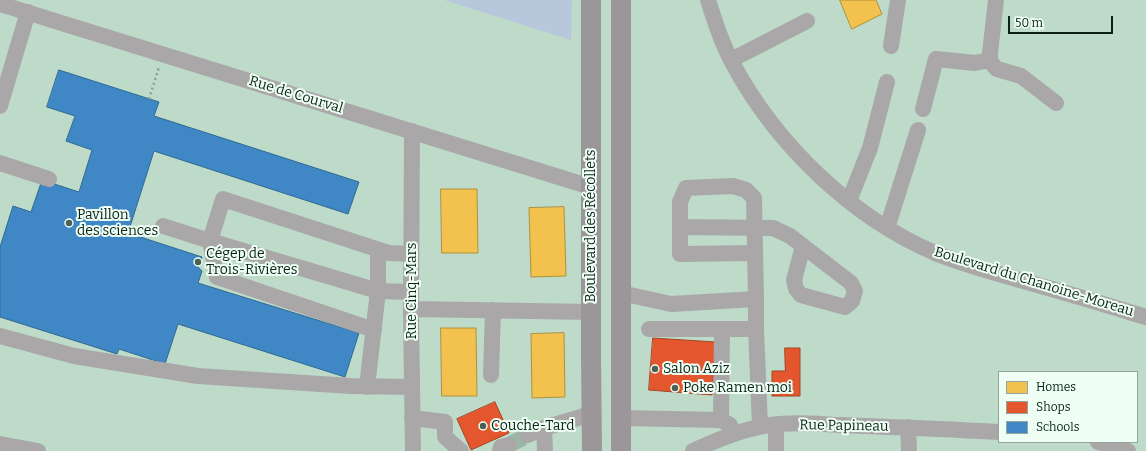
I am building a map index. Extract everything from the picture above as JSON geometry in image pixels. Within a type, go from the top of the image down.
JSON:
[{"type":"main road","name":"Boulevard des Récollets","points":[[591,0],[592,451]]},
{"type":"main road","points":[[621,0],[621,451]]},
{"type":"street","name":"Boulevard du Chanoine-Moreau","points":[[708,0],[719,34],[731,60],[750,92],[781,135],[807,164],[849,201],[888,228],[913,242],[954,260],[1146,316]]},
{"type":"street","points":[[891,46],[898,0]]},
{"type":"street","points":[[996,0],[990,53],[992,65],[997,69],[1021,76],[1056,103]]},
{"type":"street","name":"Rue de Courval","points":[[0,4],[591,187]]},
{"type":"street","points":[[0,106],[28,12]]},
{"type":"street","points":[[731,60],[807,21]]},
{"type":"street","points":[[923,109],[936,59],[975,63],[990,60]]},
{"type":"street","points":[[849,201],[870,148],[887,82]]},
{"type":"street","points":[[888,228],[918,130]]},
{"type":"street","name":"Rue Cinq-Mars","points":[[412,131],[411,309],[413,451]]},
{"type":"street","points":[[0,163],[49,179]]},
{"type":"street","points":[[755,253],[680,254],[680,202],[686,188],[733,186],[746,190],[754,198],[755,227],[756,329],[768,426],[776,451]]},
{"type":"street","points":[[374,330],[217,278],[210,241],[223,200],[378,250],[389,253],[412,254]]},
{"type":"street","points":[[162,226],[378,291],[411,292]]},
{"type":"street","points":[[680,227],[773,228],[790,236],[803,246]]},
{"type":"street","points":[[367,387],[378,291],[378,250]]},
{"type":"street","points":[[621,293],[671,304],[756,299]]},
{"type":"street","points":[[411,309],[591,312]]},
{"type":"street","points":[[491,375],[493,310]]},
{"type":"street","points":[[649,329],[756,329]]},
{"type":"street","points":[[721,420],[722,329]]},
{"type":"street","points":[[0,336],[74,356],[198,376],[367,387],[412,387]]},
{"type":"street","points":[[528,435],[544,428],[591,414]]},
{"type":"street","points":[[412,418],[445,422],[445,437],[461,451]]},
{"type":"street","points":[[621,418],[721,420],[744,430]]},
{"type":"street","name":"Rue Papineau","points":[[693,451],[744,430],[768,426],[801,424],[908,427],[998,432]]},
{"type":"street","points":[[908,427],[909,451]]},
{"type":"street","points":[[544,428],[545,451]]},
{"type":"street","points":[[1101,443],[1128,451]]},
{"type":"street","points":[[0,444],[38,451]]},
{"type":"path","points":[[148,99],[163,54]]},
{"type":"shaded area","points":[[444,0],[572,0],[571,40]]},
{"type":"building: Homes","points":[[840,0],[876,0],[882,14],[852,29]]},
{"type":"building: Homes","points":[[441,189],[477,189],[478,253],[442,253]]},
{"type":"building: Homes","points":[[564,207],[566,276],[531,277],[529,208]]},
{"type":"building: Homes","points":[[441,328],[476,328],[477,396],[442,396]]},
{"type":"building: Homes","points":[[564,333],[565,397],[532,398],[531,334]]},
{"type":"building: Shops","points":[[653,338],[716,342],[712,395],[649,390]]},
{"type":"building: Shops","points":[[785,348],[800,348],[800,396],[772,396],[772,371],[785,371]]},
{"type":"building: Shops","name":"Couche-Tard","points":[[495,402],[509,433],[471,450],[457,419]]},
{"type":"building: Schools","name":"Pavillon des sciences","points":[[59,70],[159,102],[154,116],[359,182],[348,214],[154,151],[128,233],[202,257],[198,267],[202,271],[198,283],[359,333],[345,377],[178,324],[165,364],[119,349],[117,354],[0,317],[0,247],[13,206],[31,212],[42,180],[79,192],[92,150],[66,141],[75,116],[47,107]]},
{"type":"tunnel","points":[[509,445],[528,435]]},
{"type":"place","name":"Pavillon des sciences","points":[[69,223]]},
{"type":"place","name":"Cégep de Trois-Rivières","points":[[198,262]]},
{"type":"place","name":"Salon Aziz","points":[[655,369]]},
{"type":"place","name":"Poke Ramen moi","points":[[675,388]]},
{"type":"place","name":"Couche-Tard","points":[[483,426]]}]
